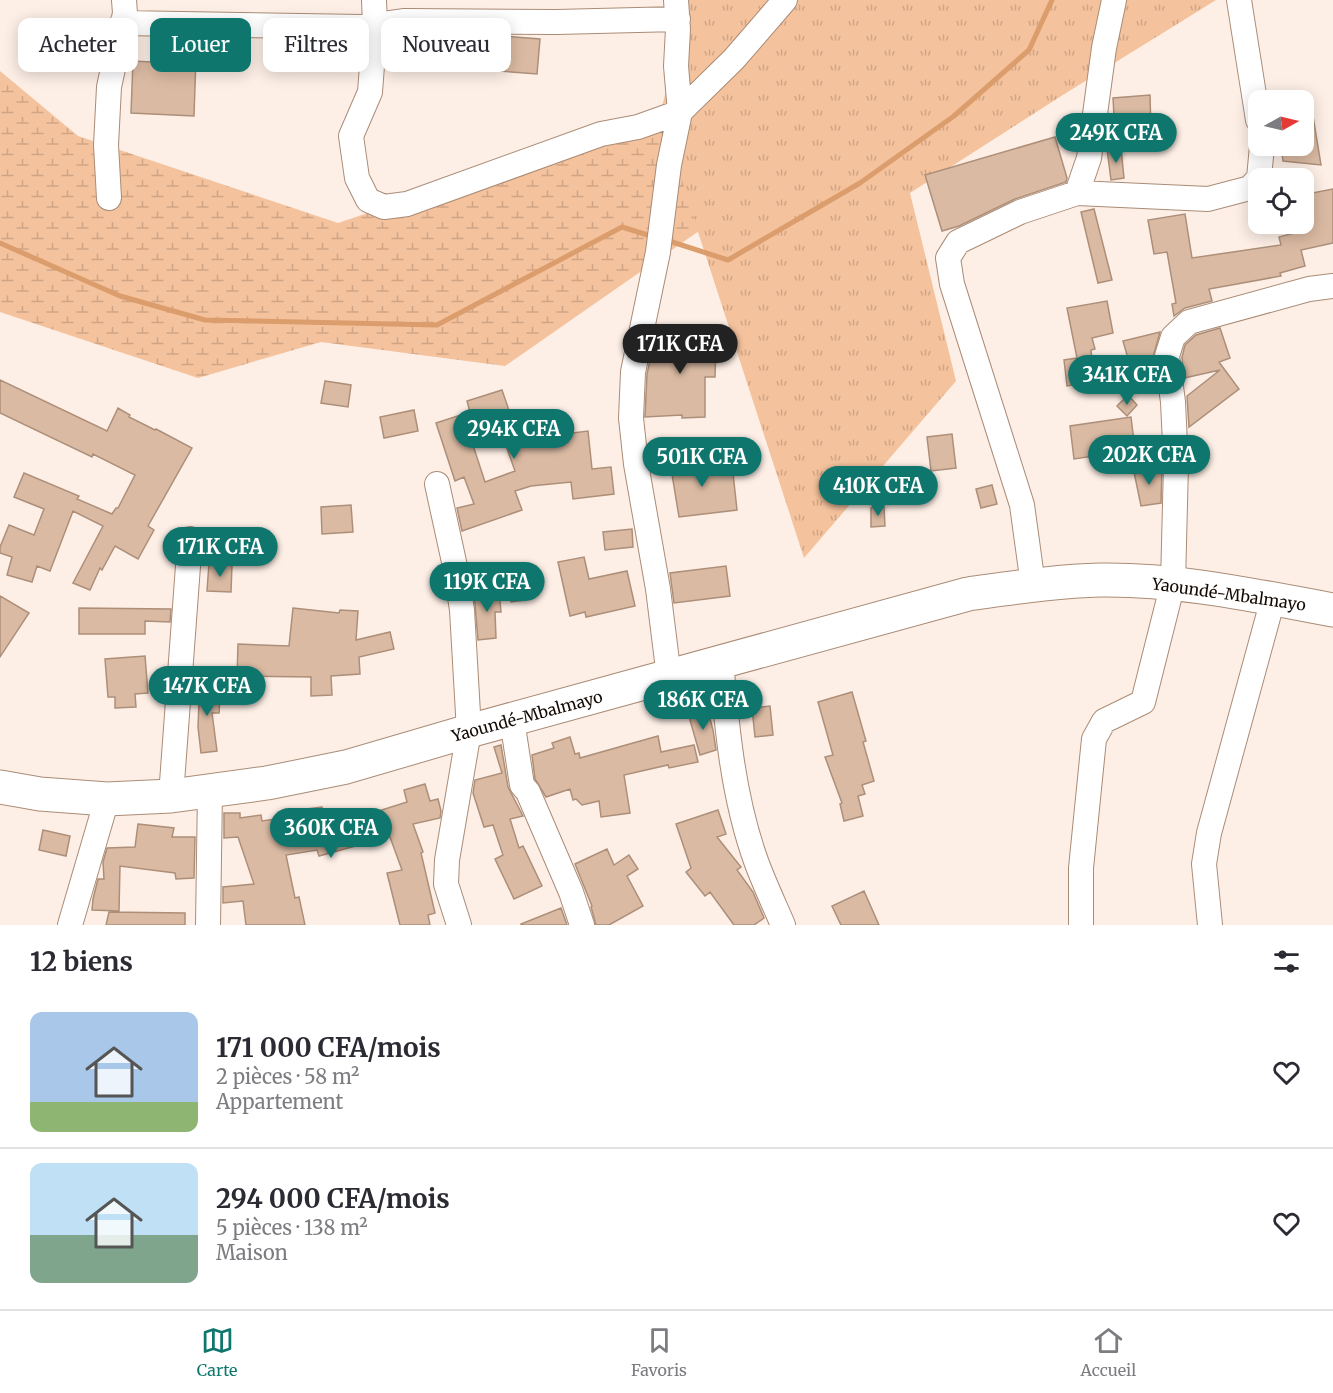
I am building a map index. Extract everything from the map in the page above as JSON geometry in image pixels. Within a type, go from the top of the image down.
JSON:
[{"type":"highway","name":"Yaoundé-Mbalmayo","points":[[0,786],[40,795],[107,799],[171,796],[267,783],[346,767],[968,594],[1033,585],[1101,580],[1173,583],[1333,610]]},
{"type":"street","points":[[374,0],[375,26],[370,92],[351,136],[357,178],[368,200],[384,207],[407,204],[601,134],[638,127],[680,112],[734,59],[785,0]]},
{"type":"street","points":[[1077,194],[1089,158],[1104,48],[1114,0]]},
{"type":"street","points":[[1239,0],[1253,90]]},
{"type":"street","points":[[109,198],[106,146],[109,87],[123,12],[375,26],[405,21],[556,22],[677,10],[676,66],[680,112],[669,165],[658,252],[633,372],[632,418],[636,464],[658,590],[669,677]]},
{"type":"street","points":[[1033,585],[1022,505],[952,284],[948,258],[958,242],[1020,212],[1077,194],[1208,199],[1248,189]]},
{"type":"street","points":[[1081,925],[1082,868],[1094,739],[1104,721],[1143,702],[1173,583],[1176,465],[1173,402],[1167,356],[1173,337],[1189,322],[1309,289],[1333,286]]},
{"type":"street","points":[[436,484],[456,571],[462,610],[469,731],[447,861],[446,884],[459,925]]},
{"type":"street","points":[[171,796],[190,539]]},
{"type":"street","points":[[1210,925],[1204,864],[1209,833],[1273,599]]},
{"type":"street","points":[[721,661],[729,749],[738,798],[756,861],[783,925]]},
{"type":"street","points":[[513,720],[522,785],[528,792],[571,892],[582,925]]},
{"type":"street","points":[[208,925],[210,790]]},
{"type":"street","points":[[70,925],[107,799]]},
{"type":"green space","points":[[688,0],[1216,0],[910,193],[956,381],[804,558],[660,115]]},
{"type":"green space","points":[[0,71],[78,136],[338,223],[660,115],[699,231],[505,366],[321,342],[198,378],[0,312]]},
{"type":"building","points":[[511,37],[540,39],[537,74],[511,72]]},
{"type":"building","points":[[138,61],[150,62],[150,72],[195,72],[194,116],[131,113],[133,72],[138,72]]},
{"type":"building","points":[[1150,95],[1151,131],[1115,134],[1113,98]]},
{"type":"building","points":[[1314,122],[1321,165],[1283,161],[1282,156],[1314,156]]},
{"type":"building","points":[[1055,137],[1067,178],[1066,182],[1015,199],[959,226],[942,231],[925,175]]},
{"type":"building","points":[[1121,148],[1124,178],[1111,180],[1107,149]]},
{"type":"building","points":[[1333,189],[1333,243],[1301,250],[1305,266],[1280,273],[1281,276],[1209,289],[1212,301],[1185,308],[1174,316],[1172,304],[1176,303],[1167,252],[1154,254],[1148,220],[1185,214],[1192,258],[1281,245],[1279,237],[1290,234],[1314,234],[1314,193]]},
{"type":"building","points":[[1094,209],[1112,280],[1098,283],[1081,212]]},
{"type":"building","points":[[1107,301],[1113,333],[1092,338],[1095,349],[1091,350],[1094,377],[1090,377],[1091,382],[1067,386],[1064,360],[1077,358],[1067,308]]},
{"type":"building","points":[[671,327],[702,328],[701,343],[716,344],[715,377],[705,377],[705,417],[682,418],[682,415],[645,417],[647,374],[654,342],[670,343]]},
{"type":"building","points":[[1220,328],[1230,358],[1219,362],[1239,389],[1189,427],[1187,396],[1220,370],[1184,378],[1182,357],[1185,345],[1196,335]]},
{"type":"building","points":[[1160,332],[1153,357],[1156,384],[1144,387],[1138,360],[1129,362],[1123,341]]},
{"type":"building","points":[[0,380],[107,431],[118,408],[130,415],[129,417],[192,448],[148,526],[154,530],[138,559],[115,546],[102,570],[100,568],[90,590],[73,583],[103,526],[73,511],[50,571],[37,566],[32,582],[7,575],[12,557],[0,553],[0,547],[9,525],[34,535],[44,509],[14,497],[24,473],[79,496],[77,499],[112,514],[118,508],[135,475],[0,413]]},
{"type":"building","points":[[325,381],[351,385],[348,407],[321,403]]},
{"type":"building","points":[[502,390],[513,422],[532,415],[540,437],[588,431],[592,469],[611,467],[614,494],[573,499],[571,482],[531,486],[515,491],[522,510],[462,531],[457,508],[474,504],[464,477],[455,481],[436,423],[470,412],[467,401]],"holes":[[[498,423],[515,471],[485,482],[469,433]]]},
{"type":"building","points":[[1128,395],[1137,405],[1127,416],[1117,406]]},
{"type":"building","points":[[414,410],[418,431],[384,438],[380,417]]},
{"type":"building","points":[[1131,417],[1135,450],[1074,459],[1070,426]]},
{"type":"building","points":[[952,434],[956,468],[931,471],[927,437]]},
{"type":"building","points":[[712,456],[716,475],[733,473],[737,510],[679,517],[670,462]]},
{"type":"building","points":[[1162,467],[1161,503],[1141,506],[1134,472]]},
{"type":"building","points":[[992,485],[997,504],[981,508],[976,489]]},
{"type":"building","points":[[351,505],[353,532],[322,534],[321,507]]},
{"type":"building","points":[[884,507],[885,526],[871,527],[871,508]]},
{"type":"building","points":[[632,529],[633,547],[605,550],[603,532]]},
{"type":"building","points":[[584,557],[589,579],[627,571],[635,606],[586,617],[585,612],[570,616],[558,562]]},
{"type":"building","points":[[209,563],[232,565],[231,592],[207,591]]},
{"type":"building","points":[[726,566],[730,596],[674,603],[670,573]]},
{"type":"building","points":[[522,578],[525,600],[511,602],[509,580]]},
{"type":"building","points":[[499,591],[501,612],[495,612],[496,638],[478,640],[474,592]]},
{"type":"building","points":[[0,596],[29,613],[0,657]]},
{"type":"building","points":[[79,608],[171,609],[170,622],[145,621],[145,634],[79,634]]},
{"type":"building","points":[[293,608],[339,613],[340,610],[358,611],[356,640],[390,632],[394,649],[359,657],[360,674],[331,676],[332,695],[311,696],[311,677],[237,676],[238,644],[289,646]]},
{"type":"building","points":[[145,656],[148,693],[135,694],[136,707],[115,708],[115,697],[108,697],[105,659]]},
{"type":"building","points":[[207,676],[210,697],[220,698],[219,713],[212,713],[217,751],[201,753],[198,727],[200,677]]},
{"type":"building","points":[[852,692],[866,741],[863,742],[874,781],[862,785],[865,794],[858,796],[863,816],[844,821],[840,804],[842,803],[825,757],[833,755],[818,702]]},
{"type":"building","points":[[770,706],[773,735],[755,737],[752,708]]},
{"type":"building","points":[[707,708],[716,750],[700,755],[688,713]]},
{"type":"building","points":[[658,736],[661,752],[694,745],[698,762],[669,768],[668,765],[624,775],[630,813],[601,817],[599,801],[582,805],[576,799],[573,800],[570,789],[546,797],[535,779],[532,755],[554,748],[552,743],[570,737],[575,754],[579,753],[580,758]]},
{"type":"building","points":[[501,745],[508,787],[523,816],[510,819],[519,848],[523,846],[542,886],[514,899],[495,859],[503,855],[493,825],[484,827],[473,793],[475,780],[502,773],[494,747]]},
{"type":"building","points":[[425,784],[430,801],[438,799],[441,811],[440,818],[413,824],[423,852],[421,853],[435,913],[428,915],[430,925],[400,925],[387,873],[402,870],[390,837],[319,856],[317,850],[286,855],[295,898],[299,897],[305,925],[246,925],[243,901],[223,903],[223,887],[254,884],[238,837],[224,838],[224,813],[240,813],[240,818],[261,815],[262,821],[282,818],[285,837],[311,833],[307,809],[322,807],[325,828],[407,802],[404,790]]},
{"type":"building","points":[[718,810],[726,834],[717,837],[741,867],[737,870],[753,892],[764,918],[754,925],[734,925],[710,892],[705,896],[686,872],[691,868],[676,824]]},
{"type":"building","points":[[138,824],[174,828],[172,837],[195,837],[194,878],[176,879],[175,873],[120,866],[119,911],[92,910],[98,879],[104,879],[103,862],[107,848],[135,847]]},
{"type":"building","points":[[43,830],[70,836],[66,856],[39,850]]},
{"type":"building","points":[[607,849],[614,865],[629,855],[638,869],[627,876],[643,906],[609,925],[596,925],[592,906],[575,864]]},
{"type":"building","points":[[864,891],[879,925],[841,925],[832,906]]},
{"type":"building","points":[[561,908],[567,925],[521,925],[521,924]]},
{"type":"building","points":[[109,912],[185,913],[185,925],[106,925]]},
{"type":"waterway","points":[[666,240],[728,260],[860,183],[954,116],[1029,50],[1052,0]]},
{"type":"waterway","points":[[0,243],[120,296],[205,320],[437,325],[622,227],[654,237]]}]
